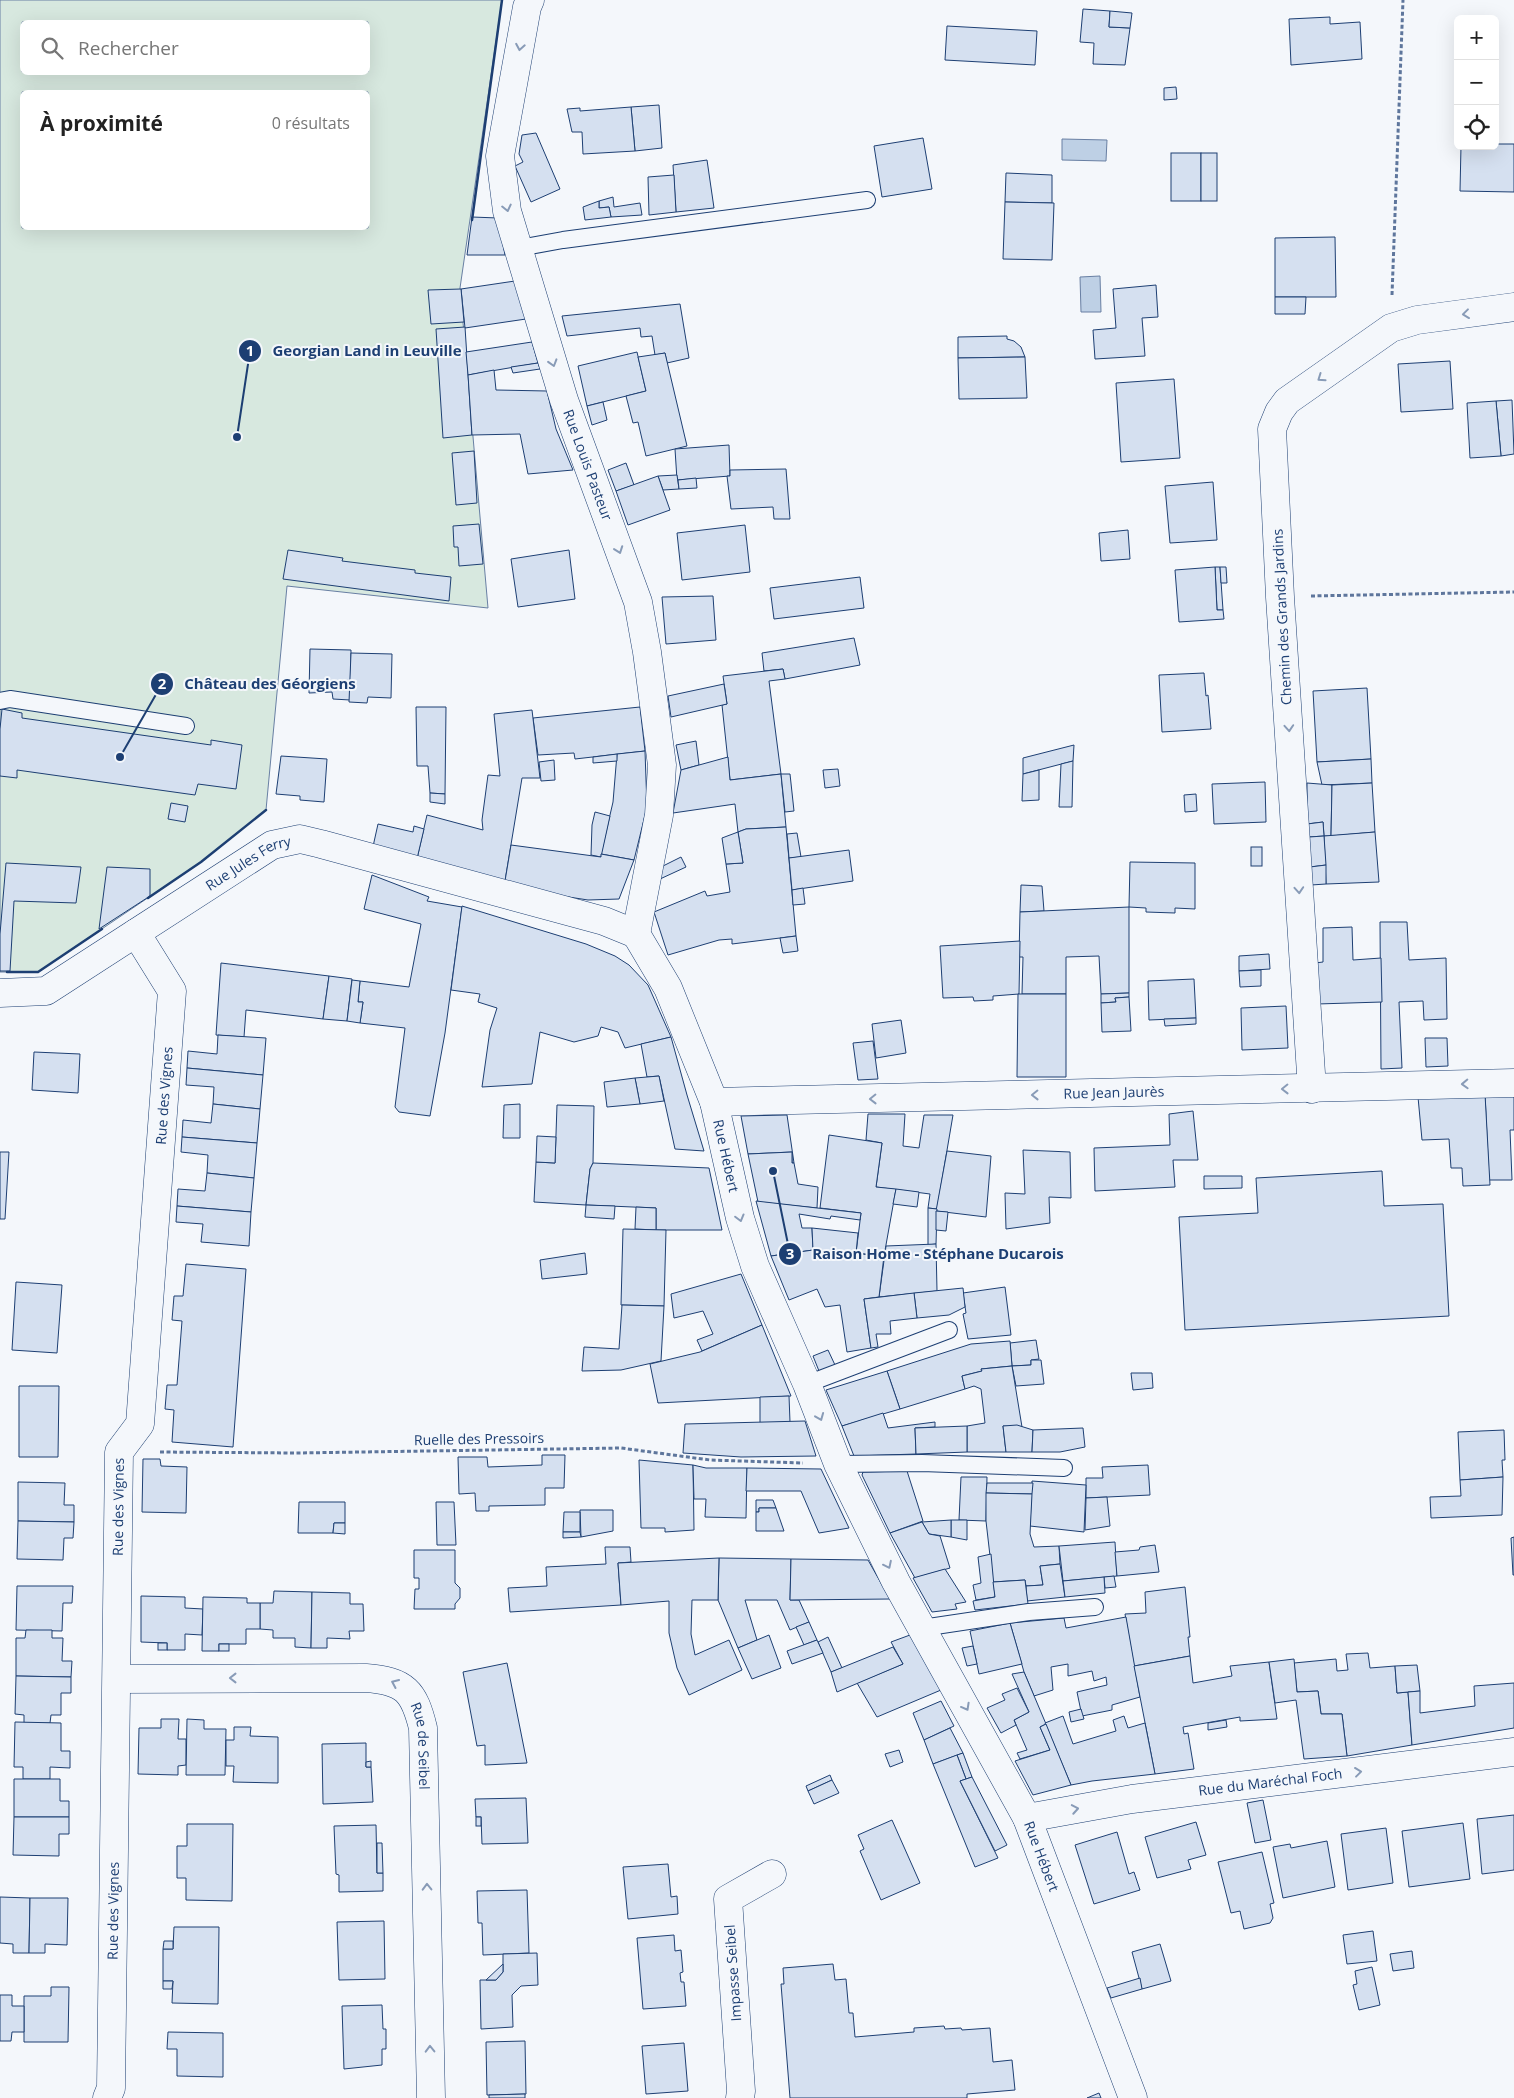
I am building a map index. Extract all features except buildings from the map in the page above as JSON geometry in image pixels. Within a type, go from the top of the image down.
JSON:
[{"type":"street","name":"Rue Louis Pasteur","points":[[530,0],[527,7],[500,156],[507,211],[564,400],[638,602],[647,652],[662,765],[659,815],[636,934]]},
{"type":"street","name":"Chemin des Grands Jardins","points":[[1312,1089],[1280,597],[1272,429],[1287,401],[1391,328],[1417,320],[1514,307]]},
{"type":"street","name":"Rue Jules Ferry","points":[[0,994],[46,991],[272,845],[300,840],[321,844],[604,921],[636,934]]},
{"type":"street","name":"Rue des Vignes","points":[[107,2098],[111,2088],[119,1452],[140,1424],[172,991],[136,933]]},
{"type":"street","name":"Rue Hébert","points":[[636,934],[668,988],[714,1102],[740,1218],[755,1266],[807,1384],[838,1464],[896,1582],[1027,1818],[1133,2098]]},
{"type":"street","name":"Rue Jean Jaurès","points":[[714,1102],[1312,1089],[1514,1082]]},
{"type":"street","name":"Rue de Seibel","points":[[117,1679],[366,1678],[384,1679],[399,1684],[410,1693],[418,1708],[424,1728],[431,2098]]},
{"type":"street","name":"Rue du Maréchal Foch","points":[[1027,1818],[1132,1799],[1514,1752]]},
{"type":"street","name":"Impasse Seibel","points":[[740,2098],[728,1899],[772,1874]]},
{"type":"lane","points":[[519,248],[572,239],[867,200]]},
{"type":"lane","points":[[0,701],[10,699],[186,726]]},
{"type":"lane","points":[[807,1384],[949,1330]]},
{"type":"lane","points":[[838,1464],[1064,1468]]},
{"type":"lane","points":[[922,1628],[1029,1612],[1094,1607]]},
{"type":"path","points":[[1391,328],[1403,0]]},
{"type":"path","points":[[1280,597],[1514,592]]},
{"type":"path","name":"Ruelle des Pressoirs","points":[[119,1452],[296,1453],[621,1448],[710,1460],[838,1464]]},
{"type":"shaded area","points":[[0,0],[502,0],[460,288],[488,608],[287,586],[266,810],[201,862],[38,972],[0,972]]},
{"type":"water","points":[[1062,139],[1107,140],[1106,161],[1062,160]]},
{"type":"water","points":[[1100,276],[1101,312],[1081,312],[1080,277]]},
{"type":"wall","points":[[472,220],[502,0]]},
{"type":"wall","points":[[148,898],[201,862],[266,810]]},
{"type":"wall","points":[[7,972],[38,972],[102,929]]},
{"type":"place","name":"Georgian Land in Leuville","points":[[237,437]]},
{"type":"place","name":"Château des Géorgiens","points":[[120,757]]},
{"type":"place","name":"Raison Home - Stéphane Ducarois","points":[[773,1171]]}]
